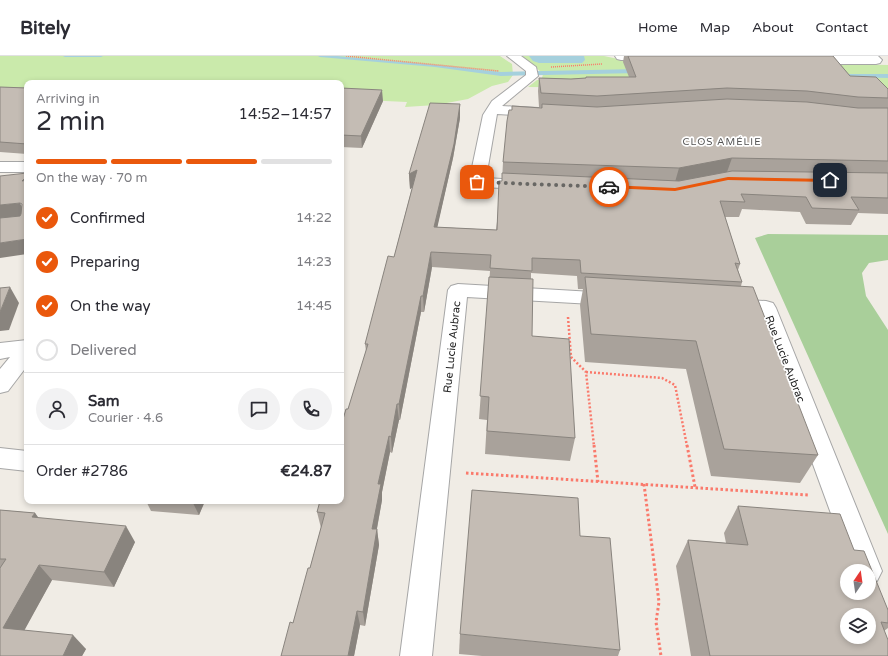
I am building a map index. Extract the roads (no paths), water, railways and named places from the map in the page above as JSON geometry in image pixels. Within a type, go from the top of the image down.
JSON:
[{"type":"street","points":[[512,56],[530,73],[497,104],[490,115],[475,189],[540,184]]},
{"type":"street","points":[[621,56],[704,56]]},
{"type":"street","points":[[770,56],[803,60],[837,58],[876,60],[871,56]]},
{"type":"street","points":[[493,110],[556,113]]},
{"type":"street","points":[[0,167],[23,164]]},
{"type":"street","name":"Rue Lucie Aubrac","points":[[416,656],[458,290],[634,300]]},
{"type":"street","name":"Rue Lucie Aubrac","points":[[711,305],[766,308],[864,564]]},
{"type":"street","points":[[0,351],[24,347]]},
{"type":"street","points":[[0,385],[24,355]]},
{"type":"street","points":[[0,458],[24,461]]},
{"type":"water","points":[[529,56],[584,56],[585,60],[582,63],[539,63],[533,61]]},
{"type":"waterway","points":[[65,56],[101,56]]},
{"type":"waterway","points":[[320,56],[435,66],[501,74],[639,71]]},
{"type":"waterway","points":[[849,76],[888,76]]},
{"type":"district","name":"CLOS AMÉLIE","points":[[722,142]]}]
